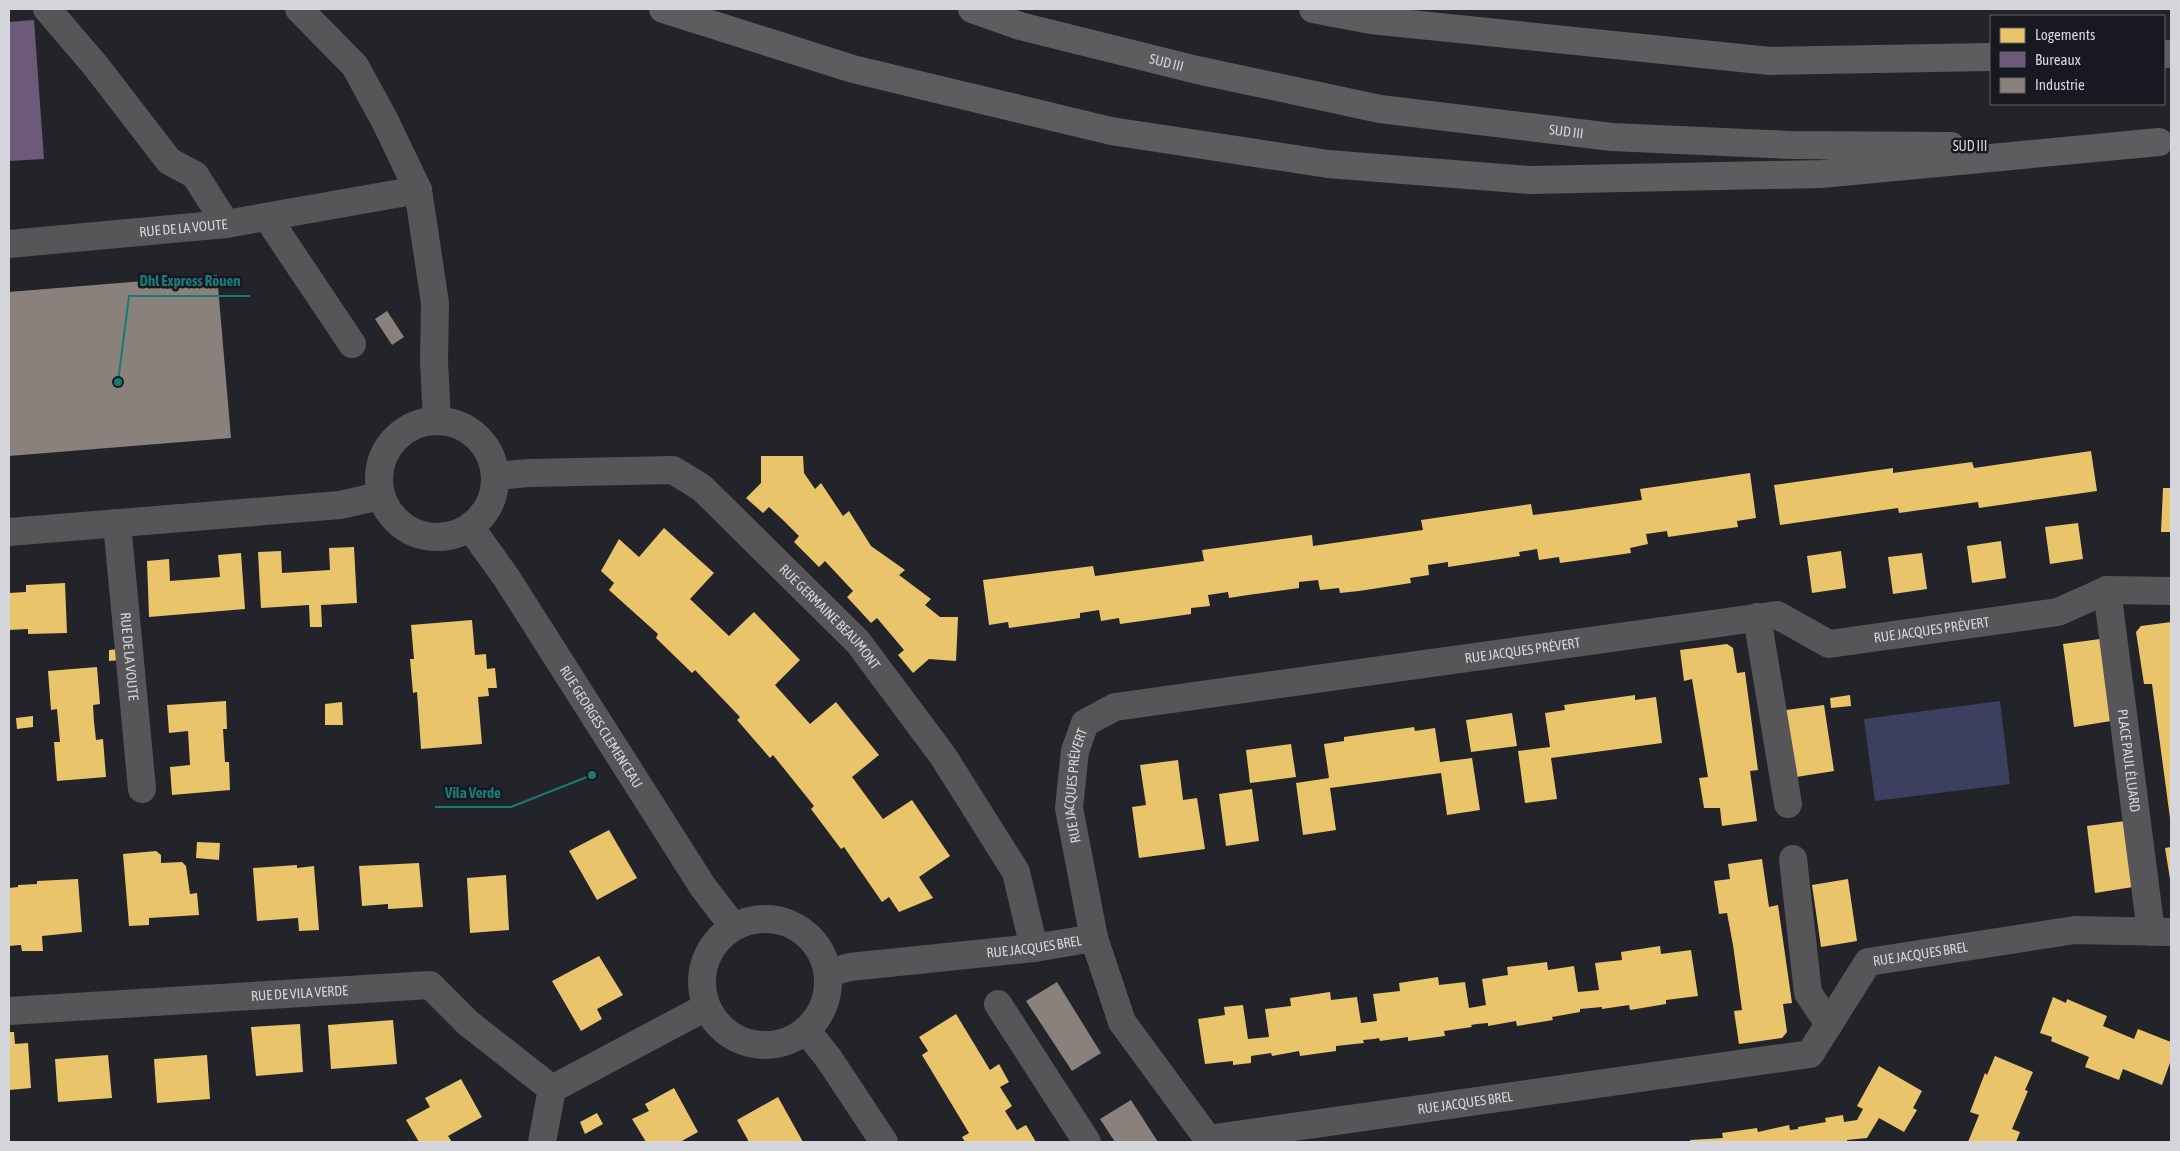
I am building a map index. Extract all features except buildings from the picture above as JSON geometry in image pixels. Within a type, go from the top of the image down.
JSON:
[{"type":"highway","points":[[663,9],[854,70],[1112,131],[1328,164],[1530,180],[1821,174],[2165,141]]},
{"type":"highway","name":"SUD III","points":[[972,9],[1020,26],[1197,70],[1380,109],[1612,137],[1790,145],[1999,146],[2165,141]]},
{"type":"highway","points":[[1313,9],[1371,20],[1770,61],[1990,57]]},
{"type":"street","name":"RUE DE LA VOUTE","points":[[9,244],[226,224],[195,175],[169,161],[95,65],[47,9]]},
{"type":"street","points":[[300,9],[355,66],[418,190],[434,303],[434,362],[438,420]]},
{"type":"street","points":[[226,224],[418,190]]},
{"type":"street","points":[[267,217],[352,344]]},
{"type":"street","points":[[438,420],[456,423],[473,432],[486,447],[493,464],[495,476],[492,499],[483,515],[470,527],[455,534],[437,537],[420,535],[403,527],[390,514],[380,496],[378,480],[381,461],[389,445],[402,432],[419,423],[438,420]]},
{"type":"street","name":"RUE GERMAINE BEAUMONT","points":[[495,476],[529,473],[673,470],[702,488],[858,642],[943,756],[1016,872],[1034,948]]},
{"type":"street","points":[[9,532],[340,505],[380,496]]},
{"type":"street","name":"RUE DE LA VOUTE","points":[[117,523],[142,790]]},
{"type":"street","name":"RUE GEORGES CLEMENCEAU","points":[[470,527],[506,577],[702,887],[733,926]]},
{"type":"street","name":"RUE JACQUES PRÉVERT","points":[[1094,938],[1069,808],[1075,751],[1085,723],[1115,707],[1777,615],[1829,644],[2058,612],[2107,590],[2171,591]]},
{"type":"street","name":"PLACE PAUL ÉLUARD","points":[[2107,590],[2161,932]]},
{"type":"street","points":[[1757,618],[1788,804]]},
{"type":"street","points":[[1793,859],[1808,992],[1829,1024]]},
{"type":"street","points":[[763,918],[787,922],[808,934],[822,953],[828,973],[825,1006],[807,1030],[786,1043],[761,1046],[737,1040],[717,1025],[706,1007],[702,980],[707,957],[720,937],[733,926],[763,918]]},
{"type":"street","name":"RUE JACQUES BREL","points":[[828,973],[850,967],[1034,948],[1094,938],[1122,1022],[1208,1140],[1810,1054],[1868,962],[2075,930],[2161,932]]},
{"type":"street","name":"RUE DE VILA VERDE","points":[[9,1011],[430,984],[468,1023],[552,1089]]},
{"type":"street","points":[[998,1004],[1087,1142]]},
{"type":"street","points":[[542,1142],[552,1089],[706,1007]]},
{"type":"street","points":[[807,1030],[829,1059],[884,1142]]},
{"type":"shaded area","points":[[2000,701],[2010,784],[1875,801],[1864,719]]},
{"type":"place","name":"Dhl Express Rouen","points":[[118,382]]},
{"type":"place","name":"Vila Verde","points":[[592,775]]}]
